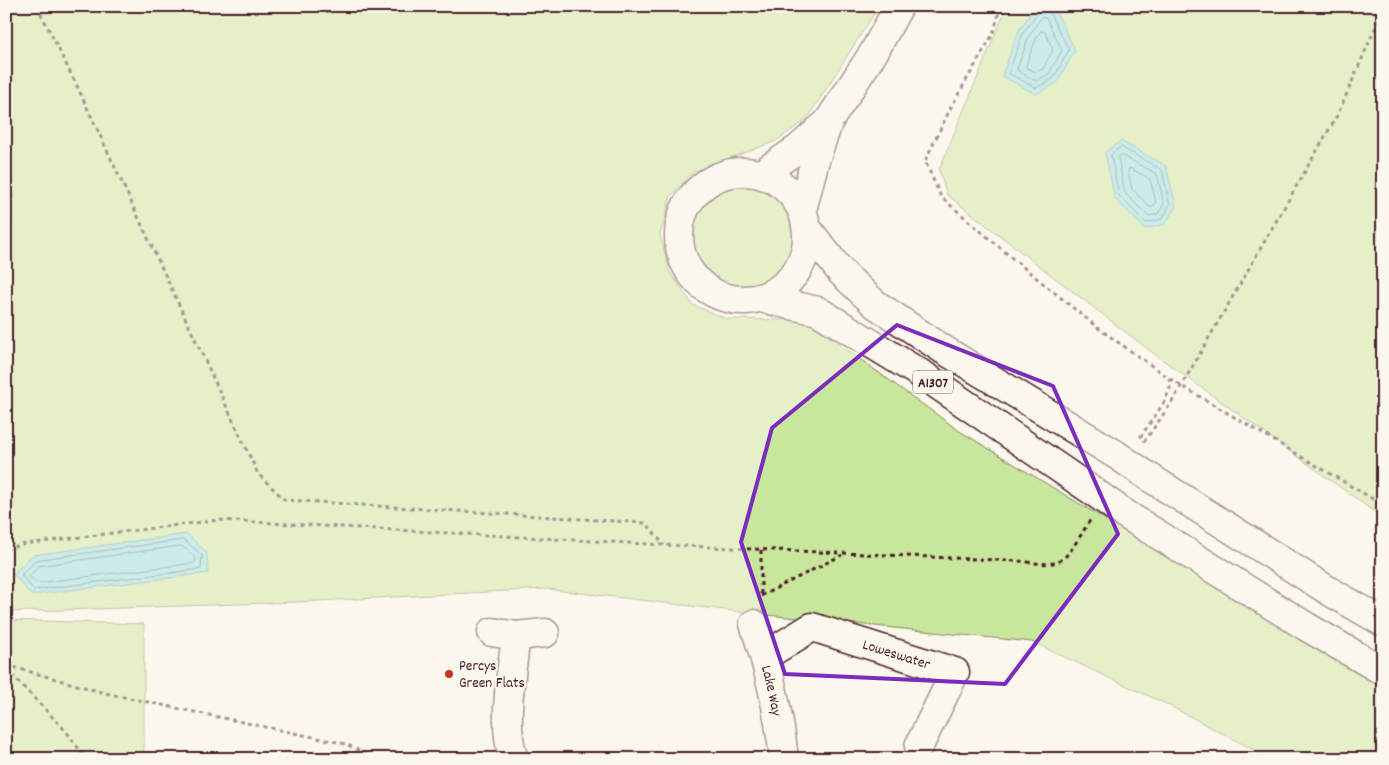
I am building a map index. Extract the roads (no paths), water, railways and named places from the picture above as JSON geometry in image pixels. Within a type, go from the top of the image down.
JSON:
[{"type":"main road","points":[[804,219],[792,195],[778,182],[761,174],[740,172],[718,176],[700,188],[686,204],[679,225],[679,246],[686,267],[699,284],[718,295],[739,300],[760,298],[777,290],[791,278],[801,263],[806,245],[804,219],[815,160],[828,122],[874,52],[899,6]]},
{"type":"main road","points":[[761,174],[799,148],[828,122]]},
{"type":"main road","name":"A1307","points":[[804,219],[841,272],[875,304],[944,350],[1126,448],[1149,477],[1329,591],[1383,622]]},
{"type":"main road","name":"A1307","points":[[760,298],[818,311],[926,377],[1095,503],[1125,514],[1383,671]]},
{"type":"main road","name":"Lake Way","points":[[754,624],[765,656],[780,724],[784,759]]},
{"type":"main road","name":"Loweswater","points":[[765,656],[812,627],[955,672],[918,746]]},
{"type":"main road","points":[[514,759],[510,749],[504,634],[545,633]]},
{"type":"water","points":[[1036,6],[1049,6],[1055,10],[1075,50],[1057,83],[1036,94],[1002,76],[1019,30]]},
{"type":"water","points":[[1121,141],[1166,166],[1176,206],[1165,224],[1145,229],[1115,199],[1105,152]]},
{"type":"water","points":[[187,534],[207,553],[208,573],[31,595],[13,574],[33,555]]},
{"type":"place","name":"Percys Green Flats","points":[[449,674]]}]
